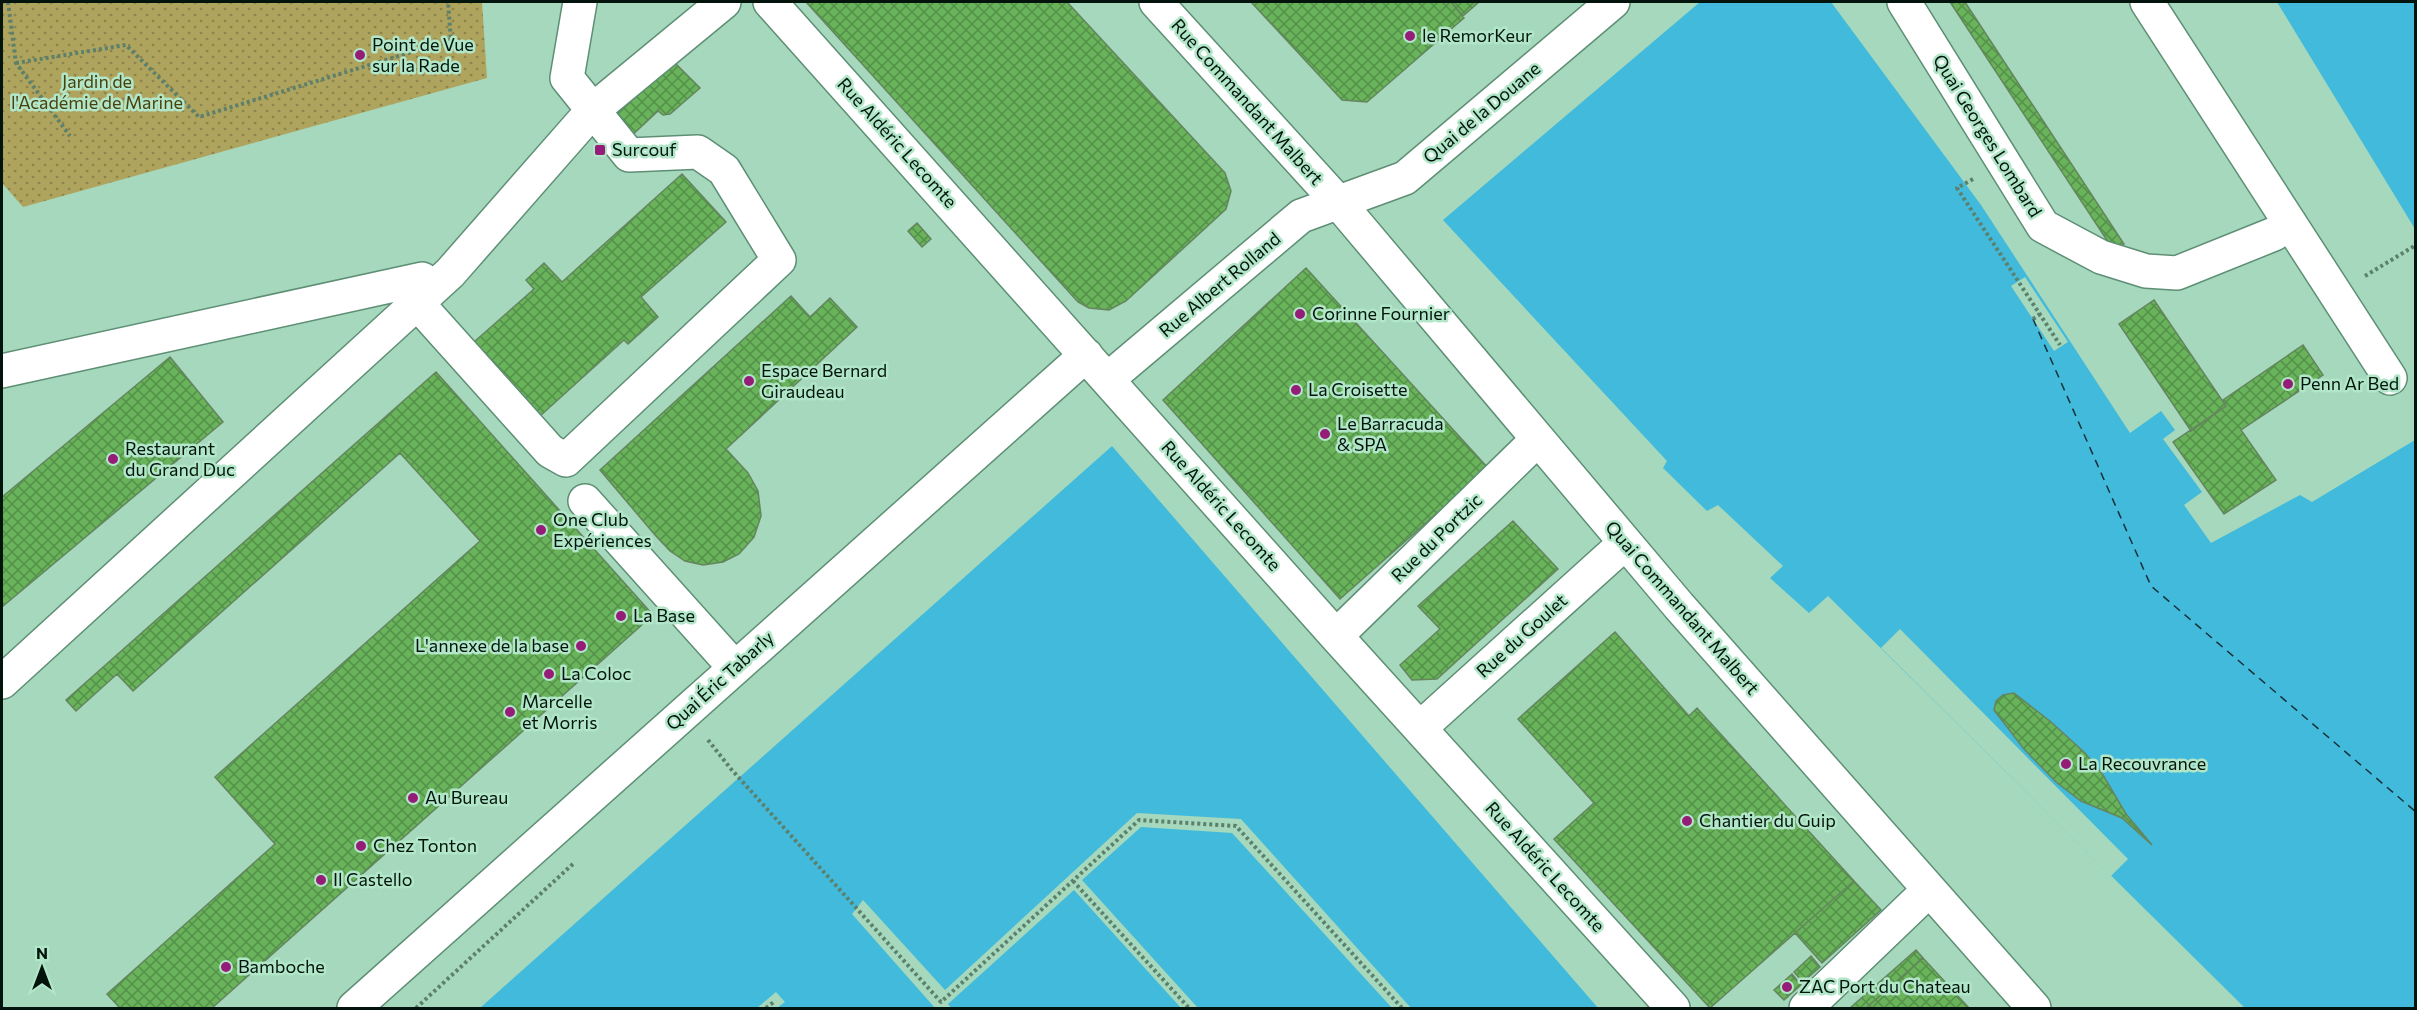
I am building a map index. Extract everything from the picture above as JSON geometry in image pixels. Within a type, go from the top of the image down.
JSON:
[{"type":"street","points":[[409,294],[550,451],[566,460],[779,260],[724,170],[698,152],[629,155],[567,78],[580,2]]},
{"type":"street","points":[[2,372],[409,294],[450,273],[592,110],[724,2]]},
{"type":"street","name":"Rue Aldéric Lecomte","points":[[770,2],[1336,636],[1673,1008]]},
{"type":"street","name":"Rue Commandant Malbert","points":[[1156,2],[1338,202]]},
{"type":"street","name":"Quai de la Douane","points":[[1338,202],[1405,178],[1613,2]]},
{"type":"street","name":"Quai Georges Lombard","points":[[1904,2],[2043,226],[2102,257],[2146,271],[2177,273],[2274,234],[2290,223]]},
{"type":"street","points":[[2147,2],[2390,378]]},
{"type":"street","name":"Rue Albert Rolland","points":[[1108,379],[1301,216],[1338,202]]},
{"type":"street","name":"Quai Commandant Malbert","points":[[1338,202],[1625,543],[2034,1008]]},
{"type":"street","points":[[2,682],[409,294]]},
{"type":"street","name":"Quai Éric Tabarly","points":[[354,1008],[1086,355]]},
{"type":"street","name":"Rue du Portzic","points":[[1336,636],[1538,439]]},
{"type":"street","points":[[585,501],[735,668]]},
{"type":"street","name":"Rue du Goulet","points":[[1420,728],[1625,543]]},
{"type":"street","points":[[1806,1008],[1929,890]]},
{"type":"path","points":[[8,2],[16,63],[70,136]]},
{"type":"path","points":[[16,63],[126,45],[199,117],[451,40],[448,2]]},
{"type":"path","points":[[1957,188],[2060,345]]},
{"type":"path","points":[[2336,294],[2415,245]]},
{"type":"path","points":[[2032,319],[2040,314]]},
{"type":"path","points":[[708,740],[731,769],[857,907],[944,1008]]},
{"type":"path","points":[[941,1002],[1139,820],[1236,826],[1401,1008]]},
{"type":"path","points":[[1073,881],[1189,1008]]},
{"type":"path","points":[[766,1008],[775,1001]]},
{"type":"green space","name":"Jardin de l'Académie de Marine","points":[[2,2],[482,2],[487,78],[23,207],[2,183]]},
{"type":"water","points":[[1700,2],[1831,2],[1981,205],[2130,433],[2161,411],[2175,430],[2163,439],[2202,492],[2184,505],[2211,543],[2300,495],[2312,502],[2415,440],[2415,1008],[2245,1008],[1828,596],[1809,613],[1770,578],[1783,566],[1718,505],[1707,511],[1663,468],[1667,461],[1443,220]]},
{"type":"water","points":[[2277,2],[2415,2],[2415,229]]},
{"type":"water","points":[[1112,446],[1598,1008],[480,1008]]},
{"type":"pier","points":[[2025,277],[2068,342],[2054,351],[2011,286]]},
{"type":"pier","points":[[1900,629],[2128,859],[2111,876],[1881,648]]},
{"type":"pier","points":[[1137,813],[1241,819],[1411,1008],[1392,1008],[1232,833],[1141,827],[1082,880],[1198,1008],[1181,1008],[1074,890],[948,1004],[951,1008],[935,1008],[852,914],[863,900],[945,990]]},
{"type":"pier","points":[[776,992],[785,1002],[777,1008],[757,1008]]},
{"type":"building","points":[[806,2],[1067,2],[1225,173],[1231,191],[1226,209],[1126,301],[1109,310],[1089,308],[1078,302]]},
{"type":"building","points":[[1251,2],[1451,2],[1464,18],[1367,102],[1342,100]]},
{"type":"building","points":[[1451,2],[1479,2],[1463,16]]},
{"type":"building","points":[[1950,2],[1965,2],[2124,244],[2114,251]]},
{"type":"building","points":[[671,59],[700,88],[670,114],[663,115],[658,111],[626,141],[606,119]]},
{"type":"building","points":[[682,174],[726,222],[641,297],[658,317],[628,344],[624,340],[540,416],[474,342],[534,289],[526,280],[544,263],[562,282]]},
{"type":"building","points":[[917,223],[931,239],[922,247],[908,231]]},
{"type":"building","name":"Le Barracuda & SPA","points":[[1306,268],[1488,468],[1340,599],[1163,400]]},
{"type":"building","name":"Espace Bernard Giraudeau","points":[[791,296],[810,317],[830,298],[857,327],[726,449],[748,473],[758,491],[761,516],[754,537],[739,554],[723,562],[703,565],[685,561],[670,551],[655,535],[600,470]]},
{"type":"building","points":[[2154,300],[2226,406],[2191,431],[2119,324]]},
{"type":"building","name":"Penn Ar Bed","points":[[2303,345],[2323,375],[2241,430],[2276,480],[2224,514],[2173,442],[2226,406],[2223,400]]},
{"type":"building","name":"Restaurant du Grand Duc","points":[[170,357],[223,422],[2,607],[2,497]]},
{"type":"building","points":[[436,372],[653,615],[212,1008],[120,1008],[107,994],[275,844],[215,777],[480,541],[400,453],[133,691],[117,674],[76,711],[66,700]]},
{"type":"building","points":[[1513,521],[1558,569],[1437,679],[1412,680],[1400,665],[1440,629],[1418,606]]},
{"type":"building","name":"Chantier du Guip","points":[[1615,632],[1689,716],[1697,708],[1854,881],[1710,1008],[1554,839],[1594,803],[1518,719]]},
{"type":"building","name":"La Recouvrance","points":[[2014,693],[2085,753],[2103,775],[2126,814],[2152,845],[2122,818],[2081,801],[2056,782],[2024,749],[1994,710],[1996,701],[2003,695]]},
{"type":"building","points":[[1854,881],[1881,910],[1822,963],[1795,933]]},
{"type":"building","points":[[1916,950],[1923,958],[1866,1008],[1850,1008]]},
{"type":"building","points":[[1811,956],[1820,967],[1803,982],[1794,972]]},
{"type":"building","points":[[1923,958],[1969,1008],[1866,1008]]},
{"type":"building","name":"ZAC Port du Chateau","points":[[1792,974],[1801,985],[1784,1000],[1774,990]]},
{"type":"ferry route","points":[[2033,319],[2151,586],[2416,812]]},
{"type":"place","name":"le RemorKeur","points":[[1410,36]]},
{"type":"place","name":"Point de Vue sur la Rade","points":[[360,55]]},
{"type":"place","name":"Surcouf","points":[[600,150]]},
{"type":"place","name":"Corinne Fournier","points":[[1300,314]]},
{"type":"place","name":"Espace Bernard Giraudeau","points":[[749,381]]},
{"type":"place","name":"Penn Ar Bed","points":[[2288,384]]},
{"type":"place","name":"La Croisette","points":[[1296,390]]},
{"type":"place","name":"Le Barracuda & SPA","points":[[1325,434]]},
{"type":"place","name":"Restaurant du Grand Duc","points":[[113,459]]},
{"type":"place","name":"One Club Expériences","points":[[541,530]]},
{"type":"place","name":"La Base","points":[[621,616]]},
{"type":"place","name":"L'annexe de la base","points":[[581,646]]},
{"type":"place","name":"La Coloc","points":[[549,674]]},
{"type":"place","name":"Marcelle et Morris","points":[[510,712]]},
{"type":"place","name":"La Recouvrance","points":[[2066,764]]},
{"type":"place","name":"Au Bureau","points":[[413,798]]},
{"type":"place","name":"Chantier du Guip","points":[[1687,821]]},
{"type":"place","name":"Chez Tonton","points":[[361,846]]},
{"type":"place","name":"Il Castello","points":[[321,880]]},
{"type":"place","name":"Bamboche","points":[[226,967]]},
{"type":"place","name":"ZAC Port du Chateau","points":[[1787,987]]}]
